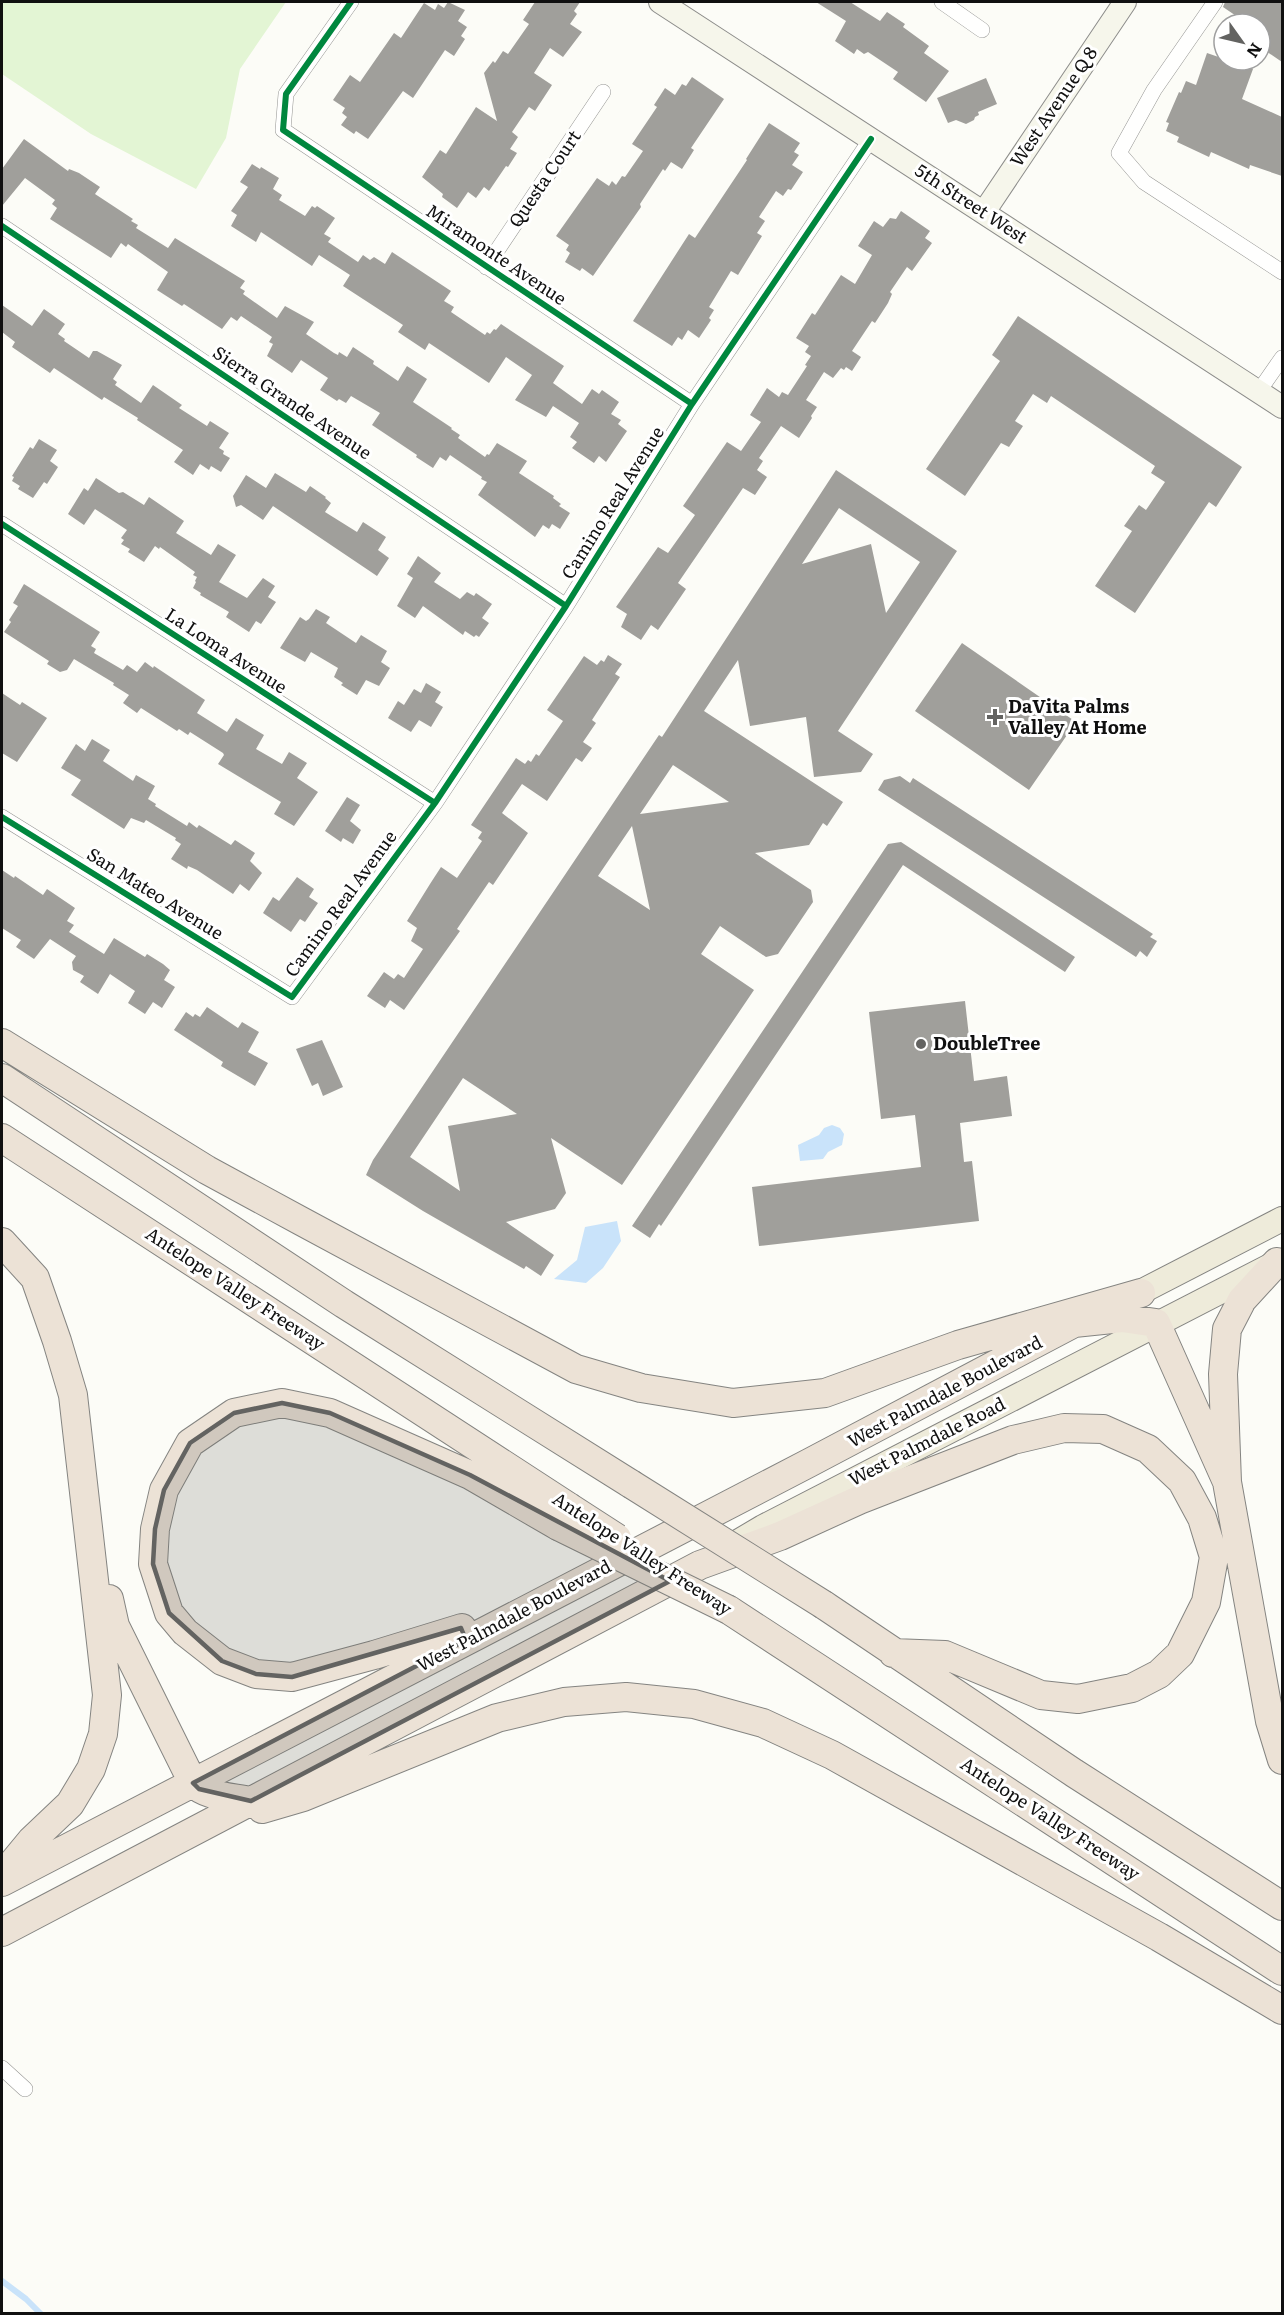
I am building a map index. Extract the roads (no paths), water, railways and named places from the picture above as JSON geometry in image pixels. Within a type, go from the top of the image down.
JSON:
[{"type":"highway","points":[[2,1043],[207,1170],[301,1221],[576,1369],[641,1388],[733,1403],[825,1393],[958,1345],[1141,1293]]},
{"type":"highway","points":[[2,1078],[344,1304],[824,1605],[1074,1773],[1282,1906]]},
{"type":"highway","name":"Antelope Valley Freeway","points":[[2,1138],[563,1516],[729,1610],[1282,1971]]},
{"type":"highway","points":[[2,1242],[35,1278],[73,1395],[106,1695],[103,1734],[91,1769],[70,1804],[31,1841],[2,1876]]},
{"type":"highway","points":[[1280,1261],[1242,1300],[1227,1329],[1223,1374],[1227,1482],[1270,1721],[1282,1760]]},
{"type":"highway","points":[[1074,1323],[1122,1318],[1156,1323],[1227,1482]]},
{"type":"highway","name":"West Palmdale Boulevard","points":[[2,1882],[530,1606],[809,1464],[1074,1323]]},
{"type":"highway","points":[[530,1606],[374,1655],[292,1677],[256,1674],[222,1660],[185,1632],[169,1612],[153,1564],[155,1529],[164,1490],[190,1443],[234,1413],[282,1403],[330,1413],[563,1516]]},
{"type":"highway","points":[[2,1932],[700,1565],[780,1536],[859,1500],[1013,1440],[1064,1428],[1103,1430],[1148,1449],[1182,1481],[1202,1518],[1215,1557],[1206,1602],[1180,1654],[1159,1674],[1132,1689],[1078,1699],[1041,1695],[945,1655],[893,1653]]},
{"type":"highway","points":[[87,1507],[115,1626],[193,1783],[199,1789],[208,1792],[251,1801]]},
{"type":"highway","points":[[192,1831],[303,1797],[498,1718],[564,1702],[626,1697],[694,1704],[763,1723],[832,1755],[1159,1937],[1282,2010]]},
{"type":"main road","name":"West Palmdale Boulevard","points":[[1074,1323],[1141,1293],[1282,1219]]},
{"type":"main road","points":[[1156,1323],[1280,1261]]},
{"type":"main road","name":"West Palmdale Road","points":[[700,1565],[763,1527],[1156,1323]]},
{"type":"street","name":"Miramonte Avenue","points":[[351,2],[286,94],[283,130],[692,404]]},
{"type":"street","name":"5th Street West","points":[[660,2],[1282,407]]},
{"type":"street","points":[[942,2],[982,30]]},
{"type":"street","name":"West Avenue Q 8","points":[[984,212],[1125,2]]},
{"type":"street","points":[[1215,2],[1154,90],[1119,153],[1144,182],[1282,273]]},
{"type":"street","name":"Questa Court","points":[[486,267],[603,92]]},
{"type":"street","name":"Camino Real Avenue","points":[[292,997],[435,803],[567,606],[692,404],[871,139]]},
{"type":"street","name":"Sierra Grande Avenue","points":[[2,226],[567,606]]},
{"type":"street","points":[[1259,391],[1282,358]]},
{"type":"street","name":"La Loma Avenue","points":[[2,524],[435,803]]},
{"type":"street","name":"San Mateo Avenue","points":[[2,817],[292,997]]},
{"type":"street","points":[[2,2068],[25,2089]]},
{"type":"water","points":[[832,1125],[840,1128],[844,1134],[842,1145],[828,1152],[823,1159],[800,1161],[798,1145],[819,1135],[824,1128]]},
{"type":"water","points":[[617,1221],[621,1241],[603,1268],[586,1283],[554,1279],[577,1260],[585,1227]]},
{"type":"waterway","points":[[2,2281],[41,2314]]},
{"type":"place","name":"DaVita Palms Valley At Home","points":[[995,717]]},
{"type":"place","name":"DoubleTree","points":[[921,1044]]}]
